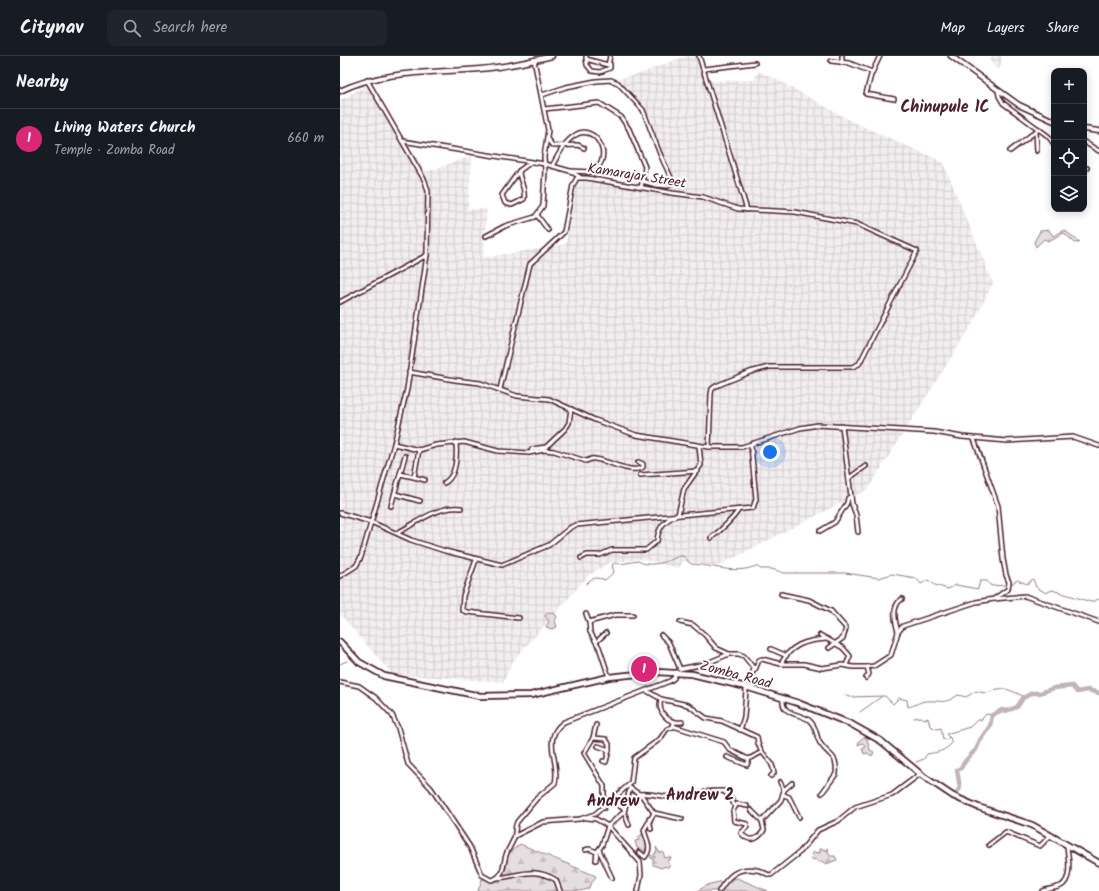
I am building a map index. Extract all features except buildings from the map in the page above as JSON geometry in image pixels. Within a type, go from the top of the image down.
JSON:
[{"type":"highway","name":"Zomba Road","points":[[340,642],[354,658],[379,674],[464,694],[495,697],[531,695],[610,677],[641,673],[679,671],[746,686],[830,714],[851,724],[892,748],[920,774],[963,801],[1032,825],[1099,863]]},
{"type":"main road","points":[[340,91],[367,80],[395,75],[496,67],[552,56]]},
{"type":"main road","points":[[951,56],[1019,105],[1051,120]]},
{"type":"main road","points":[[1087,129],[1099,131]]},
{"type":"street","points":[[586,58],[588,67],[592,71],[600,72],[610,68],[610,56]]},
{"type":"street","points":[[699,56],[747,210]]},
{"type":"street","points":[[842,56],[842,63]]},
{"type":"street","points":[[880,56],[872,72],[867,95],[894,99]]},
{"type":"street","points":[[586,58],[604,65],[610,64]]},
{"type":"street","points":[[486,236],[505,226],[537,216],[543,206],[544,157],[548,130],[534,60]]},
{"type":"street","points":[[831,61],[872,72]]},
{"type":"street","points":[[704,69],[755,62]]},
{"type":"street","points":[[340,576],[356,566],[371,522],[394,444],[403,409],[426,255],[428,189],[367,80]]},
{"type":"street","points":[[542,95],[566,87],[597,81],[611,80],[618,83],[643,110],[662,159],[673,182],[668,186],[656,185],[642,181]]},
{"type":"street","points":[[998,90],[1002,102],[1039,129],[1051,140]]},
{"type":"street","points":[[544,109],[596,103],[602,104],[621,117],[631,134],[645,167],[641,188]]},
{"type":"street","points":[[1010,151],[1027,137],[1036,133],[1039,129]]},
{"type":"street","points":[[402,141],[545,164],[552,166],[570,171],[592,172],[602,162],[603,154],[598,140],[589,133],[575,134],[565,145],[552,166]]},
{"type":"street","points":[[1036,133],[1036,151]]},
{"type":"street","points":[[547,139],[553,146],[578,145],[584,148]]},
{"type":"street","points":[[1087,144],[1099,151]]},
{"type":"street","points":[[519,171],[519,176],[524,187],[524,199],[522,202],[508,204],[503,201],[502,195],[519,171],[531,162]]},
{"type":"street","points":[[570,171],[581,177]]},
{"type":"street","name":"Kamarajar Street","points":[[500,389],[530,264],[564,232],[574,182],[577,178],[581,177],[703,197],[747,210],[795,212],[857,224],[917,251],[859,364],[852,366],[769,367],[750,372],[716,386],[712,389],[711,394],[709,448]]},
{"type":"street","points":[[537,216],[548,230]]},
{"type":"street","points":[[340,302],[426,255]]},
{"type":"street","points":[[409,372],[480,383],[517,396],[549,399],[636,435],[709,448],[735,448],[751,446],[811,425],[934,432],[974,439],[1007,442],[1073,437],[1099,446]]},
{"type":"street","points":[[531,452],[532,449],[546,447],[566,429],[569,423],[571,409]]},
{"type":"street","points":[[842,426],[851,497],[856,515],[858,532]]},
{"type":"street","points":[[974,439],[998,506],[1004,564],[1009,582],[1007,590],[994,599]]},
{"type":"street","points":[[394,444],[419,450],[456,442],[464,442],[498,451],[554,451],[586,461],[592,458],[599,459],[635,470],[643,467],[643,464],[638,462]]},
{"type":"street","points":[[444,482],[450,477],[456,461],[456,442]]},
{"type":"street","points":[[581,558],[587,555],[600,555],[612,550],[646,550],[657,541],[658,531],[662,524],[678,515],[684,489],[702,465],[699,446]]},
{"type":"street","points":[[340,513],[371,522],[416,542],[476,560],[499,565],[509,563],[552,543],[571,527],[576,525],[678,515],[750,510],[755,506],[751,446]]},
{"type":"street","points":[[414,478],[419,450]]},
{"type":"street","points":[[391,506],[406,456]]},
{"type":"street","points":[[849,478],[866,466]]},
{"type":"street","points":[[640,475],[698,470]]},
{"type":"street","points":[[400,474],[425,480]]},
{"type":"street","points":[[395,494],[420,501]]},
{"type":"street","points":[[820,531],[835,522],[842,508],[847,503],[848,498],[851,497]]},
{"type":"street","points":[[397,533],[436,511],[447,507],[461,508]]},
{"type":"street","points":[[712,538],[724,529],[729,519],[738,510]]},
{"type":"street","points":[[476,560],[464,592],[462,610],[467,612],[519,618]]},
{"type":"street","points":[[780,594],[805,598],[830,611],[846,628],[843,638],[829,648]]},
{"type":"street","points":[[898,632],[907,624],[976,602],[1025,596],[1099,622]]},
{"type":"street","points":[[740,730],[744,717],[746,686],[761,659],[781,664],[804,664],[822,668],[846,665],[854,667],[874,666],[891,655],[898,632],[894,613],[898,601],[902,599]]},
{"type":"street","points":[[586,614],[590,622],[590,632],[596,642],[610,677]]},
{"type":"street","points":[[590,622],[615,615],[634,615]]},
{"type":"street","points":[[680,622],[693,625],[705,635],[716,648],[729,654],[742,655],[754,670]]},
{"type":"street","points":[[596,642],[606,633]]},
{"type":"street","points":[[661,635],[669,643],[679,671]]},
{"type":"street","points":[[820,635],[843,648],[849,655],[846,665]]},
{"type":"street","points":[[781,664],[785,655],[796,646],[827,639]]},
{"type":"street","points":[[771,649],[785,655]]},
{"type":"street","points":[[498,878],[504,868],[506,854],[515,836],[515,826],[517,822],[537,798],[555,784],[556,774],[551,749],[552,737],[560,726],[601,707],[647,691],[673,679],[679,671],[707,664],[729,654]]},
{"type":"street","points":[[866,678],[869,674],[867,667]]},
{"type":"street","points":[[340,682],[359,686],[376,698],[390,712],[397,723],[404,755],[410,767],[431,788],[470,847],[482,875],[491,880],[526,872],[537,872],[556,880],[560,891]]},
{"type":"street","points":[[647,691],[661,699],[686,704],[706,718],[718,720],[757,737],[762,752],[772,763],[774,773],[771,776]]},
{"type":"street","points":[[661,699],[659,704],[662,714],[674,724],[726,743],[730,750],[749,759]]},
{"type":"street","points":[[783,699],[784,707],[789,711],[806,717],[813,724],[817,730],[819,741],[836,760],[836,774],[822,793]]},
{"type":"street","points":[[596,860],[608,826],[624,811],[633,778],[634,758],[660,739],[666,730],[674,724],[682,722]]},
{"type":"street","points":[[596,725],[594,738],[584,753],[604,786],[604,808]]},
{"type":"street","points":[[594,738],[606,739],[609,744],[609,750],[604,761],[605,767]]},
{"type":"street","points":[[598,746],[609,750]]},
{"type":"street","points":[[726,757],[747,765],[749,759],[762,752]]},
{"type":"street","points":[[719,891],[728,876],[741,871],[758,870],[767,875],[771,875],[800,852],[818,830],[838,821],[855,807],[892,795],[920,774]]},
{"type":"street","points":[[762,821],[782,800],[784,790],[780,782]]},
{"type":"street","points":[[784,790],[792,782]]},
{"type":"street","points":[[583,819],[604,808],[630,787]]},
{"type":"street","points":[[630,787],[639,794],[654,813],[682,819]]},
{"type":"street","points":[[639,794],[650,793],[666,797],[686,798],[698,796],[706,792],[717,793],[722,791],[732,800],[735,807],[733,811],[734,821],[747,824],[747,827],[741,833],[746,838],[751,840],[760,836],[764,830],[762,821],[751,810]]},
{"type":"street","points":[[784,795],[789,797],[799,817]]},
{"type":"street","points":[[616,798],[619,806],[624,811],[629,824]]},
{"type":"street","points":[[735,807],[740,804],[747,806]]},
{"type":"street","points":[[639,852],[644,857],[648,853],[649,842],[644,830],[649,819],[654,813]]},
{"type":"street","points":[[515,836],[543,822],[596,819],[608,826],[640,862],[641,875],[638,891]]},
{"type":"street","points":[[649,819],[651,829]]},
{"type":"street","points":[[989,845],[1006,832],[1040,846],[1051,835]]},
{"type":"street","points":[[1043,891],[1062,885],[1066,880],[1068,865],[1067,846]]},
{"type":"street","points":[[585,850],[589,849],[598,851]]},
{"type":"street","points":[[598,851],[612,878]]},
{"type":"shaded area","points":[[686,56],[696,56],[708,81],[754,80],[758,71],[776,79],[851,121],[943,162],[993,283],[973,323],[868,489],[718,566],[683,561],[679,568],[641,559],[609,563],[589,575],[513,661],[503,682],[392,674],[340,614],[340,100],[369,84],[426,172],[472,156],[468,209],[487,209],[483,258],[566,244],[578,178],[672,188],[650,117],[613,80],[639,74]]},
{"type":"shaded area","points":[[992,56],[1001,56],[1001,65],[998,70],[990,61]]},
{"type":"green space","points":[[1049,230],[1053,236],[1064,230],[1080,242],[1075,243],[1064,233],[1048,241],[1044,239],[1036,247],[1034,242],[1040,231]]},
{"type":"green space","points":[[548,612],[555,614],[557,617],[555,621],[557,627],[552,629],[546,627],[549,621],[545,616]]},
{"type":"green space","points":[[864,737],[867,739],[870,750],[874,752],[872,756],[867,753],[864,754],[862,749],[865,748],[865,745],[863,743],[858,745],[859,741]]},
{"type":"green space","points":[[643,834],[648,843],[645,851],[637,848],[635,841],[639,840],[638,837]]},
{"type":"green space","points":[[520,844],[596,876],[588,889],[580,891],[478,891],[482,879],[498,879],[506,869],[508,854]]},
{"type":"green space","points":[[656,847],[660,853],[663,852],[665,858],[670,857],[671,859],[667,861],[670,865],[668,868],[666,866],[661,868],[653,865],[653,860],[650,857],[651,855],[655,858],[654,854],[657,852]]},
{"type":"green space","points":[[827,848],[830,856],[835,856],[837,860],[826,864],[811,858],[813,852],[820,853],[820,849],[824,849],[826,851]]},
{"type":"green space","points":[[737,878],[768,891],[697,891],[710,884]]},
{"type":"waterway","points":[[586,584],[595,578],[605,580],[614,572],[612,565],[615,563],[620,564],[638,561],[653,564],[683,556],[691,564],[732,570],[748,569],[756,566],[761,569],[772,569],[784,573],[845,573],[879,578],[892,574],[916,578],[921,584],[928,580],[935,585],[948,589],[956,585],[978,589],[980,581],[987,581],[991,586],[1006,585]]},
{"type":"waterway","points":[[1010,585],[1017,580],[1027,584],[1033,579],[1036,587],[1046,593],[1052,590],[1091,602],[1099,599]]},
{"type":"waterway","points":[[340,664],[347,661]]},
{"type":"waterway","points":[[955,795],[960,788],[957,770],[961,768],[965,761],[976,750],[980,740],[990,726],[992,715],[1002,710],[1006,711],[1017,707],[1023,698],[1032,693],[1040,693],[1054,688],[1072,686],[1077,692],[1088,690],[1099,693]]},
{"type":"waterway","points":[[844,695],[850,697],[885,696],[893,704],[899,698],[907,700],[908,707],[924,701],[946,701],[958,695],[966,697],[976,691],[986,693],[998,689],[1009,690],[1026,697]]},
{"type":"waterway","points":[[860,712],[881,697]]},
{"type":"waterway","points":[[916,762],[924,759],[927,754],[941,751],[949,746],[952,743],[950,740],[951,739],[946,734],[970,727],[977,720],[981,720],[986,714],[992,715]]},
{"type":"waterway","points":[[914,718],[928,718],[930,726],[937,729],[941,728],[943,739],[946,740],[949,737]]},
{"type":"place","name":"Living Waters Church","points":[[644,669]]},
{"type":"district","name":"Chinupule 1C","points":[[945,106]]},
{"type":"district","name":"Andrew 2","points":[[700,794]]},
{"type":"district","name":"Andrew","points":[[613,800]]}]
